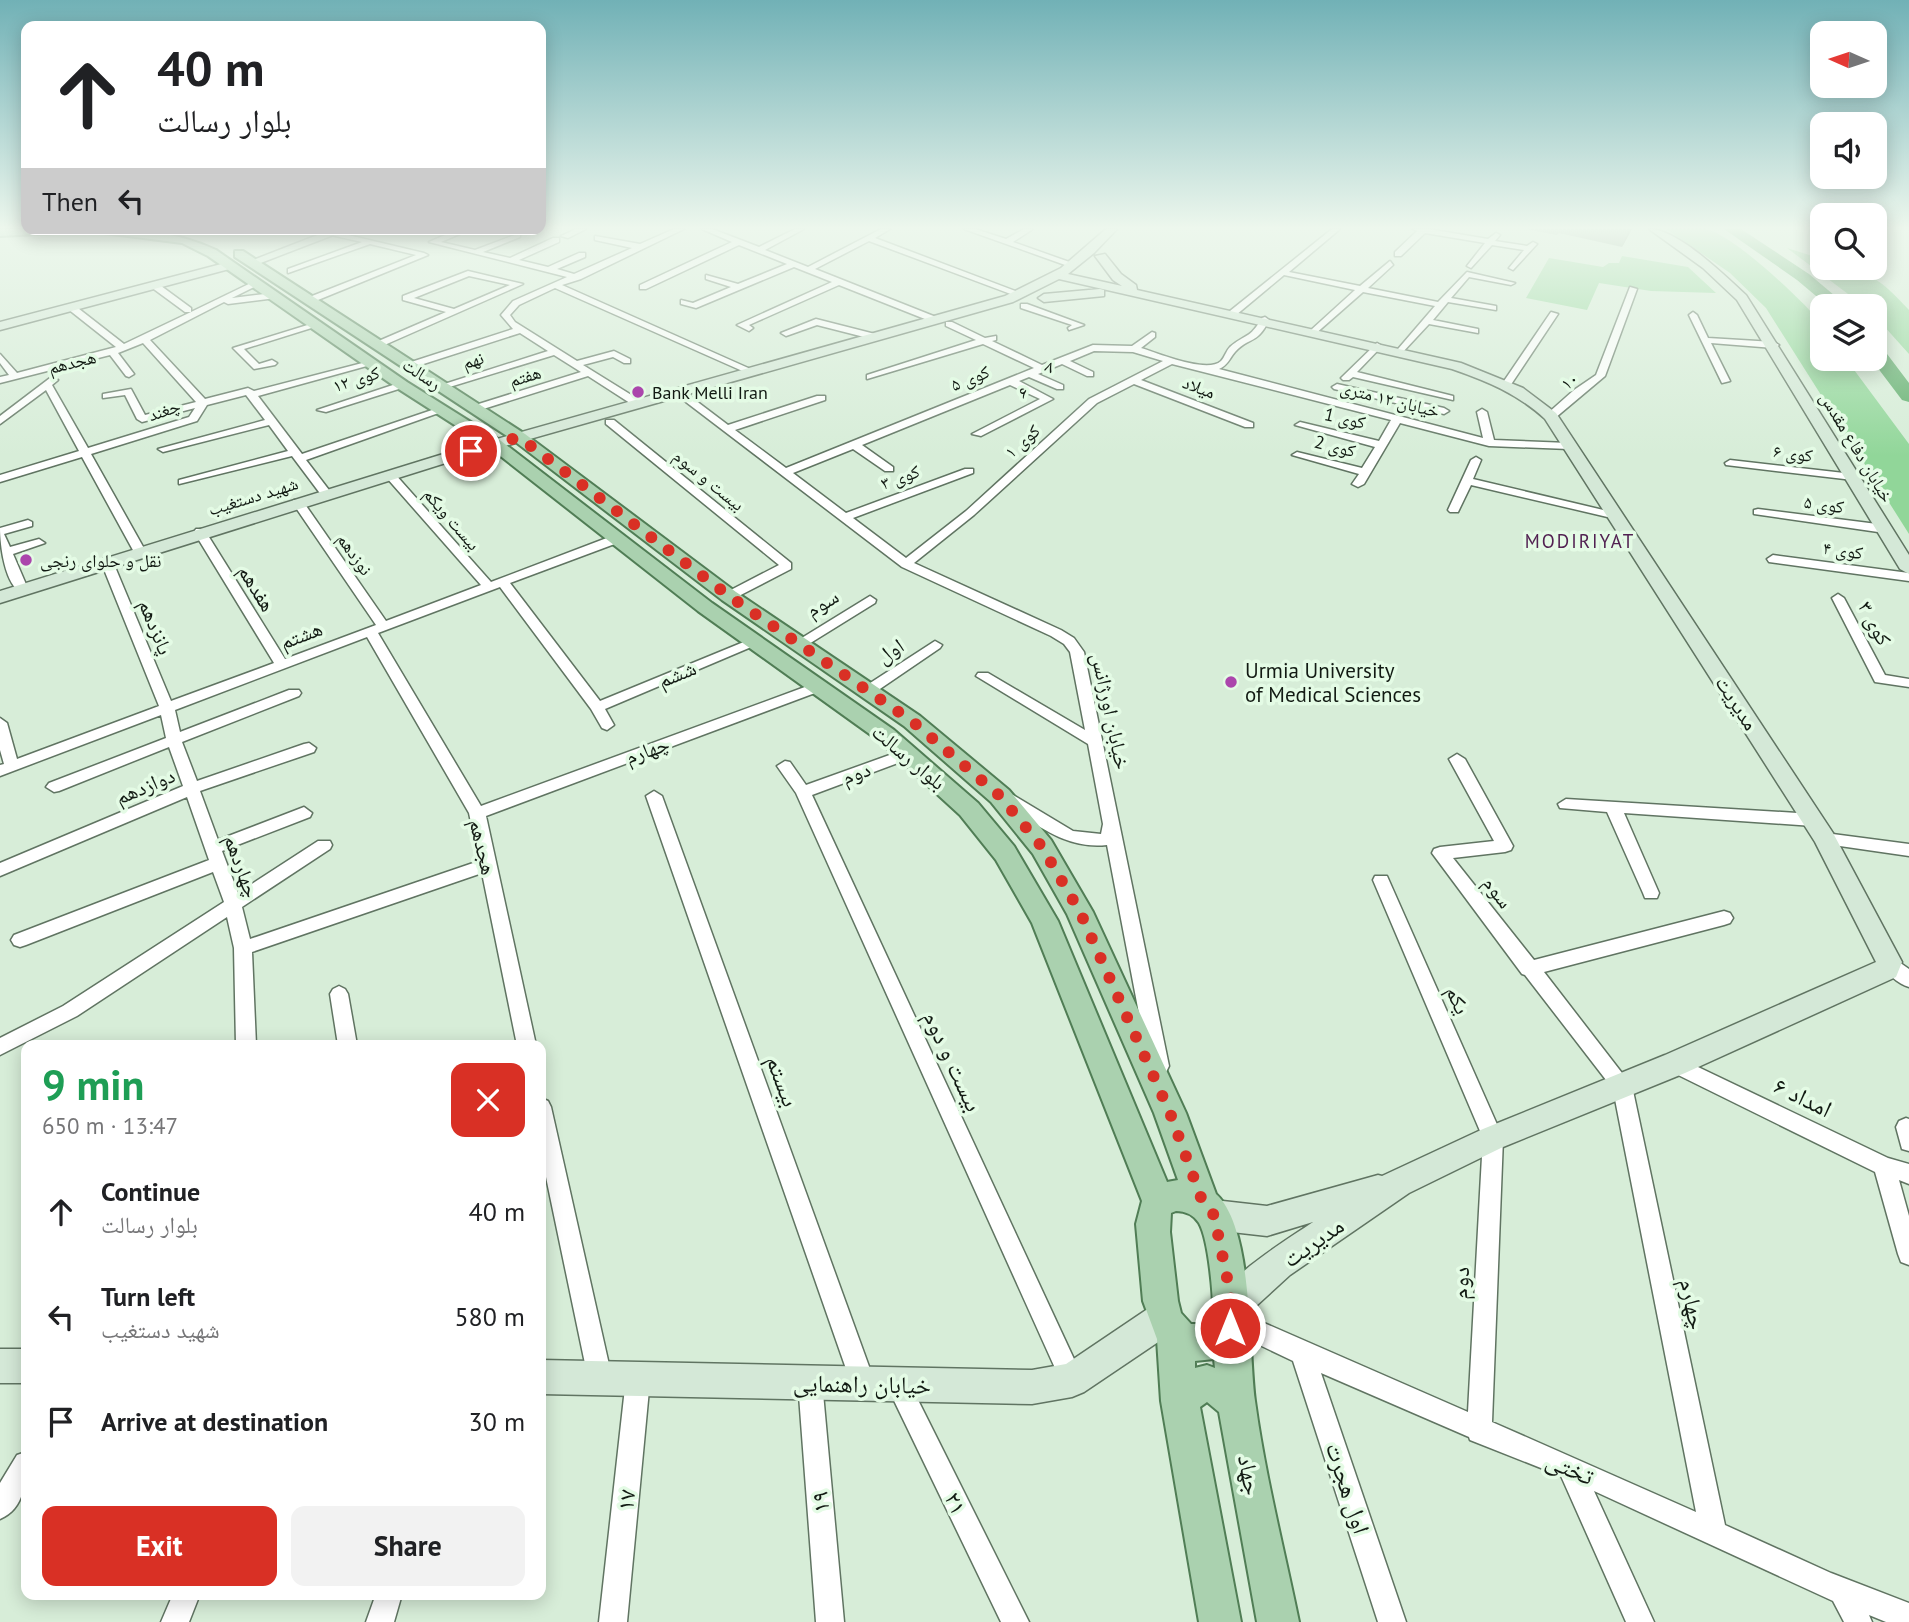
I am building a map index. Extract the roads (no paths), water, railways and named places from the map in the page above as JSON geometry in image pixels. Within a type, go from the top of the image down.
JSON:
[{"type":"main road","name":"رسالت","points":[[286,305],[402,385],[495,444]]},
{"type":"main road","name":"رسالت","points":[[317,305],[519,437]]},
{"type":"main road","points":[[387,373],[408,366]]},
{"type":"main road","name":"بلوار رسالت","points":[[519,437],[729,596],[912,721],[1000,796],[1042,847],[1080,912],[1170,1113],[1209,1209],[1231,1318]]},
{"type":"main road","name":"بلوار رسالت","points":[[495,444],[705,607],[886,735],[969,809],[1005,853],[1045,921],[1159,1202]]},
{"type":"main road","points":[[705,607],[729,596]]},
{"type":"main road","points":[[886,735],[912,721]]},
{"type":"main road","points":[[1209,1209],[1184,1195],[1166,1198],[1159,1202],[1153,1219],[1180,1401],[1220,1622]]},
{"type":"main road","points":[[1169,1325],[1182,1340],[1208,1343],[1217,1340],[1231,1318]]},
{"type":"main road","name":"جهاد","points":[[1231,1318],[1236,1402],[1278,1622]]},
{"type":"main road","points":[[1180,1401],[1192,1386],[1201,1384],[1217,1386],[1236,1402]]},
{"type":"street","points":[[0,326],[80,305]]},
{"type":"street","points":[[181,305],[188,310]]},
{"type":"street","name":"هجدهم","points":[[0,380],[112,352],[213,305]]},
{"type":"street","points":[[429,305],[455,312]]},
{"type":"street","points":[[377,345],[472,305]]},
{"type":"street","points":[[514,305],[505,315],[506,320],[637,403]]},
{"type":"street","points":[[599,305],[750,371]]},
{"type":"street","points":[[748,328],[741,325],[787,305]]},
{"type":"street","points":[[897,305],[988,340],[1041,368]]},
{"type":"street","points":[[519,437],[933,319],[1001,305]]},
{"type":"street","points":[[519,437],[562,436],[1009,305]]},
{"type":"street","points":[[1034,305],[1080,325],[1072,328]]},
{"type":"street","name":"مدیریت","points":[[1195,305],[1456,366],[1507,384],[1534,400],[1551,416],[1825,839],[1889,962],[1887,970],[1675,1064],[1493,1138],[1398,1183],[1279,1264],[1231,1318]]},
{"type":"street","points":[[1233,313],[1244,305]]},
{"type":"street","points":[[1314,331],[1343,305]]},
{"type":"street","points":[[1401,351],[1441,305]]},
{"type":"street","points":[[1465,305],[1493,308]]},
{"type":"street","name":"۱۰","points":[[1551,416],[1577,392],[1600,376],[1627,305]]},
{"type":"street","name":"خیابان دفاع مقدس","points":[[1746,305],[1909,569]]},
{"type":"street","points":[[71,307],[122,348]]},
{"type":"street","points":[[1507,384],[1554,314]]},
{"type":"street","points":[[1693,315],[1725,382]]},
{"type":"street","points":[[1204,369],[1213,369],[1224,363],[1232,350],[1258,334],[1265,320]]},
{"type":"street","points":[[1427,321],[1475,331]]},
{"type":"street","points":[[786,333],[816,322],[872,336]]},
{"type":"street","points":[[272,363],[257,367],[238,348],[317,326]]},
{"type":"street","points":[[408,366],[522,329]]},
{"type":"street","points":[[1134,349],[1152,335]]},
{"type":"street","name":"چغند","points":[[0,479],[193,418],[203,403],[144,339]]},
{"type":"street","points":[[870,377],[988,340]]},
{"type":"street","points":[[1705,340],[1773,345]]},
{"type":"street","points":[[1325,400],[1377,346]]},
{"type":"street","name":"کوی ۵","points":[[786,472],[1093,348],[1134,349],[1172,360]]},
{"type":"street","name":"نهم","points":[[440,387],[555,351]]},
{"type":"street","points":[[112,352],[130,374]]},
{"type":"street","points":[[576,364],[614,354],[627,361]]},
{"type":"street","points":[[0,357],[15,376]]},
{"type":"street","points":[[0,421],[83,360]]},
{"type":"street","points":[[1061,360],[1090,374]]},
{"type":"street","name":"خیابان ۱۲ متری","points":[[1172,360],[1489,443],[1569,446]]},
{"type":"street","name":"کوی ۱","points":[[906,564],[970,513],[1093,401],[1172,360]]},
{"type":"street","points":[[107,396],[128,391],[142,419],[247,390],[371,362]]},
{"type":"street","name":"هفتم","points":[[473,408],[587,373]]},
{"type":"street","name":"۸","points":[[1028,373],[1060,387]]},
{"type":"street","points":[[1350,373],[1449,398]]},
{"type":"street","name":"۶","points":[[977,434],[1048,399],[1010,381]]},
{"type":"street","name":"میلاد","points":[[1136,381],[1249,425]]},
{"type":"street","points":[[47,384],[140,552]]},
{"type":"street","name":"کوی ۱۲","points":[[322,410],[402,385]]},
{"type":"street","points":[[1337,387],[1444,411]]},
{"type":"street","points":[[247,390],[326,494]]},
{"type":"street","points":[[727,429],[821,398]]},
{"type":"street","name":"خیابان اورژانس","points":[[687,399],[906,564],[1069,641],[1077,652],[1138,970],[1170,1113]]},
{"type":"street","points":[[183,482],[297,455],[442,410]]},
{"type":"street","points":[[1482,412],[1489,443]]},
{"type":"street","points":[[1358,484],[1398,418]]},
{"type":"street","points":[[163,449],[272,421]]},
{"type":"street","name":"بیست و سوم","points":[[610,422],[787,566],[729,596]]},
{"type":"street","name":"کوی 1","points":[[1300,425],[1382,444]]},
{"type":"street","name":"شهید دستغیب","points":[[0,597],[200,532],[519,437]]},
{"type":"street","points":[[852,444],[889,469]]},
{"type":"street","name":"کوی 2","points":[[1297,455],[1365,472]]},
{"type":"street","points":[[1454,510],[1476,460]]},
{"type":"street","name":"کوی ۶","points":[[1730,463],[1853,477]]},
{"type":"street","name":"کوی ۳","points":[[843,518],[969,471]]},
{"type":"street","name":"بیست ویکم","points":[[390,475],[488,586]]},
{"type":"street","points":[[1467,481],[1616,516]]},
{"type":"street","name":"نوزدهم","points":[[298,502],[376,629]]},
{"type":"street","name":"کوی ۵","points":[[1758,512],[1885,529]]},
{"type":"street","points":[[22,589],[5,554],[0,535],[28,524]]},
{"type":"street","name":"هفدهم","points":[[200,532],[282,664]]},
{"type":"street","name":"هشتم","points":[[6,769],[616,539]]},
{"type":"street","points":[[5,554],[39,543]]},
{"type":"street","name":"کوی ۴","points":[[1773,558],[1909,577]]},
{"type":"street","name":"پانزدهم","points":[[107,562],[167,708]]},
{"type":"street","points":[[502,581],[597,707],[607,725]]},
{"type":"street","name":"کوی ۳","points":[[1838,598],[1880,679],[1909,683]]},
{"type":"street","name":"سوم","points":[[799,644],[870,600]]},
{"type":"street","name":"هجدهم","points":[[376,629],[477,813],[526,1040]]},
{"type":"street","name":"ششم","points":[[597,707],[756,642]]},
{"type":"street","name":"اول","points":[[869,690],[935,645]]},
{"type":"street","points":[[983,677],[1095,742]]},
{"type":"street","name":"چهارم","points":[[477,813],[818,687]]},
{"type":"street","points":[[54,787],[295,693]]},
{"type":"street","name":"چهاردهم","points":[[167,708],[174,740],[233,903],[243,948],[246,1040]]},
{"type":"street","points":[[0,723],[6,769]]},
{"type":"street","name":"دوازدهم","points":[[0,870],[191,789],[309,748]]},
{"type":"street","name":"دوم","points":[[803,792],[909,753]]},
{"type":"street","name":"سوم","points":[[1457,759],[1504,846],[1440,853],[1622,1086]]},
{"type":"street","name":"بیست و دوم","points":[[785,766],[803,792],[1072,1380]]},
{"type":"street","name":"بیستم","points":[[654,796],[863,1383]]},
{"type":"street","points":[[1000,796],[1074,840],[1092,843],[1108,839],[1111,822]]},
{"type":"street","points":[[1566,804],[1813,820]]},
{"type":"street","points":[[1613,807],[1651,893]]},
{"type":"street","points":[[20,940],[214,856],[304,813]]},
{"type":"street","points":[[1825,839],[1909,850]]},
{"type":"street","points":[[0,1048],[70,1012],[324,845]]},
{"type":"street","points":[[243,948],[488,864]]},
{"type":"street","name":"یکم","points":[[1381,880],[1493,1138]]},
{"type":"street","points":[[1528,969],[1724,918]]},
{"type":"street","points":[[1889,962],[1909,980]]},
{"type":"street","points":[[340,994],[347,1040]]},
{"type":"street","name":"امداد ۶","points":[[1675,1064],[1884,1166],[1909,1174]]},
{"type":"street","name":"چهارم","points":[[1622,1086],[1713,1532]]},
{"type":"street","points":[[546,1130],[600,1378]]},
{"type":"street","name":"دوم","points":[[1479,1431],[1493,1138]]},
{"type":"street","points":[[1884,1166],[1909,1254]]},
{"type":"street","name":"مدیریت","points":[[1209,1209],[1267,1221],[1398,1183]]},
{"type":"street","name":"تختی","points":[[1231,1318],[1303,1354],[1570,1468],[1844,1594],[1909,1617]]},
{"type":"street","name":"خیابان راهنمایی","points":[[546,1377],[1032,1387],[1072,1380],[1169,1325]]},
{"type":"street","name":"اول هجرت","points":[[1303,1354],[1392,1622]]},
{"type":"street","points":[[0,1366],[21,1366]]},
{"type":"street","name":"۱۷","points":[[613,1622],[638,1379]]},
{"type":"street","name":"۱۹","points":[[810,1382],[830,1622]]},
{"type":"street","name":"۲۱","points":[[898,1384],[1015,1622]]},
{"type":"street","points":[[1570,1468],[1640,1622]]},
{"type":"street","points":[[0,1506],[21,1472]]},
{"type":"street","points":[[1844,1594],[1858,1622]]},
{"type":"street","points":[[175,1622],[184,1600]]},
{"type":"street","points":[[380,1622],[387,1600]]},
{"type":"waterway","points":[[1887,367],[1909,396]]},
{"type":"place","name":"Bank Melli Iran","points":[[638,392]]},
{"type":"place","name":"نقل و حلوای رنجی","points":[[26,560]]},
{"type":"place","name":"Urmia University of Medical Sciences","points":[[1231,682]]},
{"type":"district","name":"MODIRIYAT","points":[[1580,541]]}]
